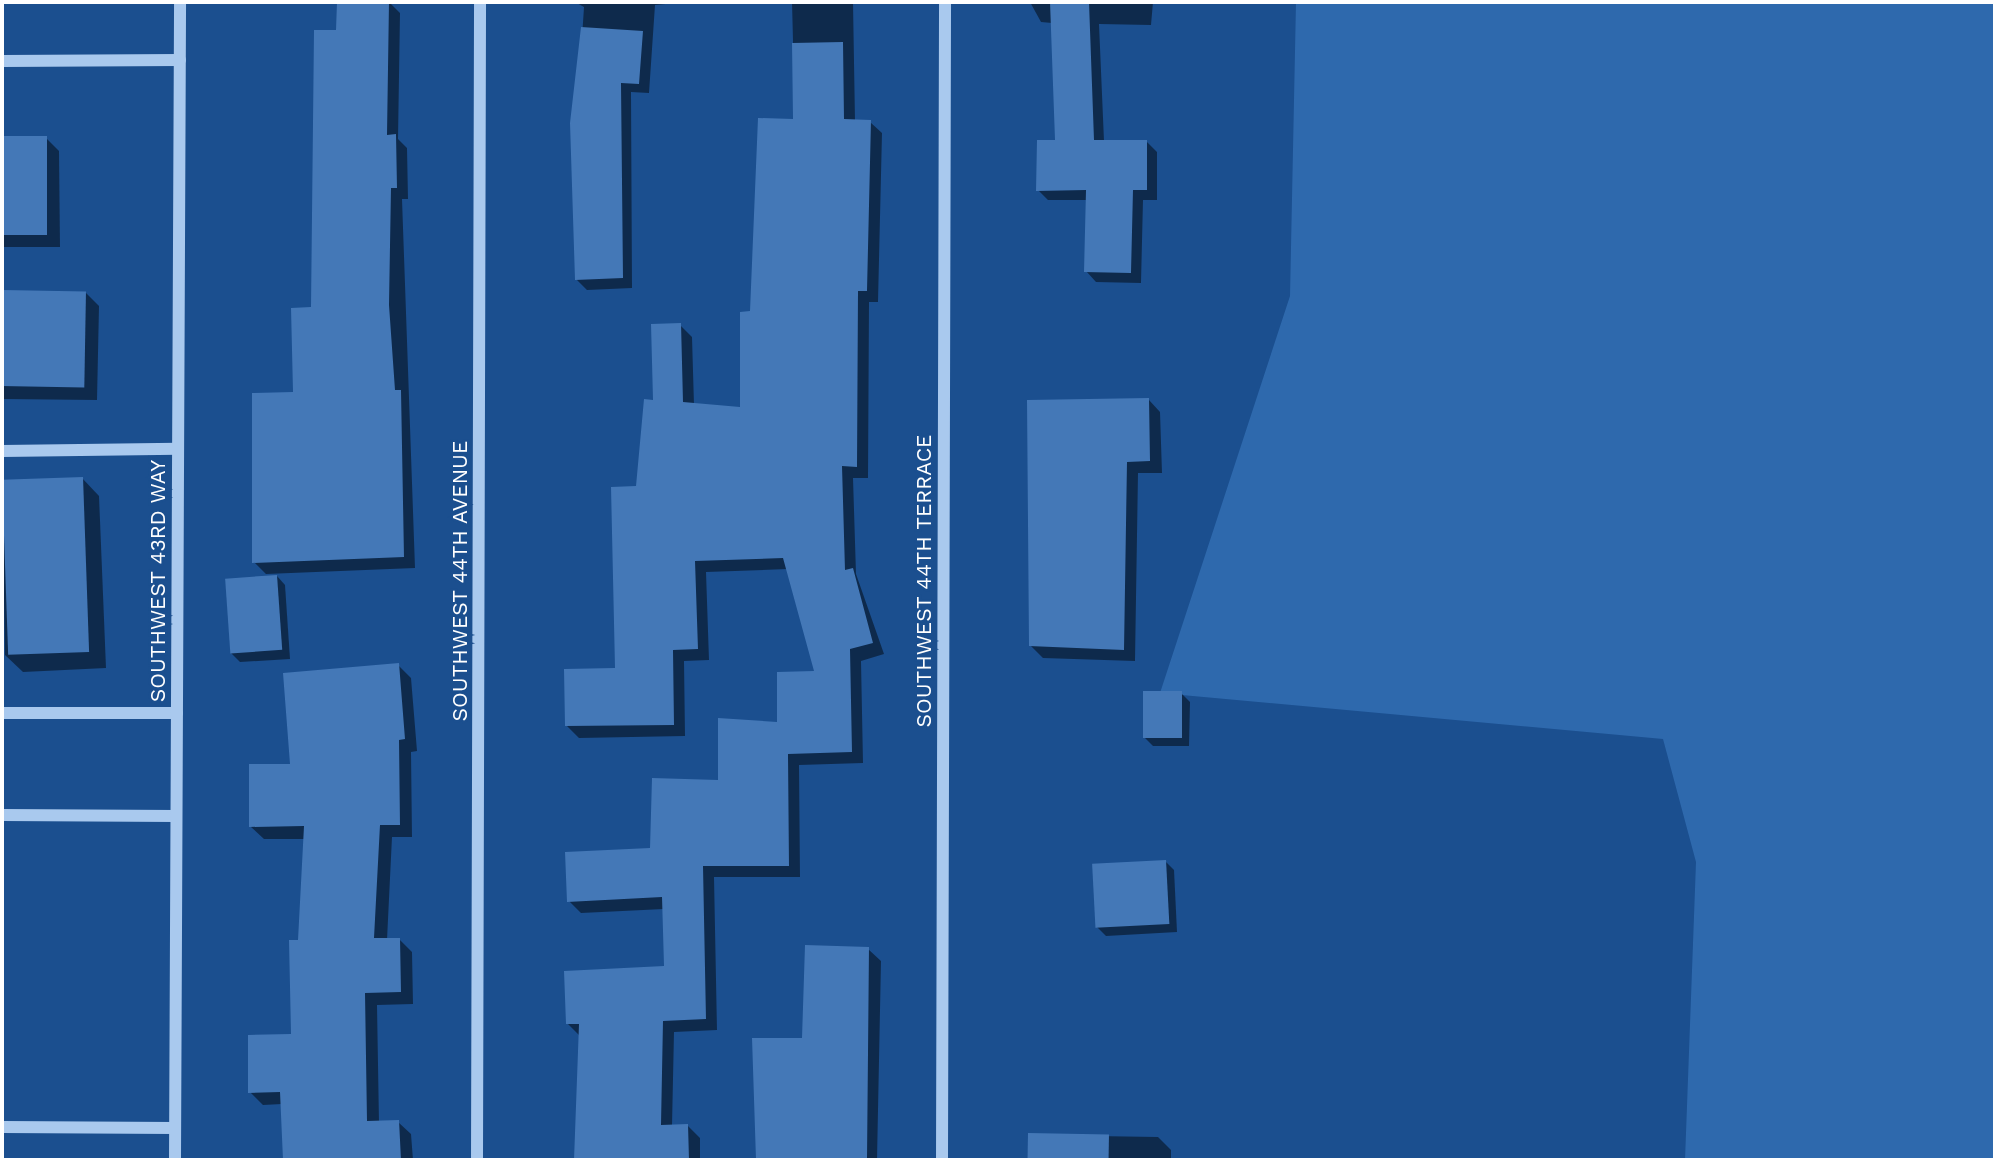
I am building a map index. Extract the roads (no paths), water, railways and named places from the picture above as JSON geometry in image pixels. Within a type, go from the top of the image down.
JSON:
[{"type":"street","name":"SOUTHWEST 43RD WAY","points":[[175,1160],[180,2]]},
{"type":"street","name":"SOUTHWEST 44TH AVENUE","points":[[477,1160],[480,2]]},
{"type":"street","name":"SOUTHWEST 44TH TERRACE","points":[[942,1160],[945,2]]},
{"type":"street","points":[[2,61],[180,60]]},
{"type":"street","points":[[2,451],[178,449]]},
{"type":"street","points":[[2,713],[177,713]]},
{"type":"street","points":[[2,815],[176,816]]},
{"type":"street","points":[[2,1127],[175,1128]]}]
